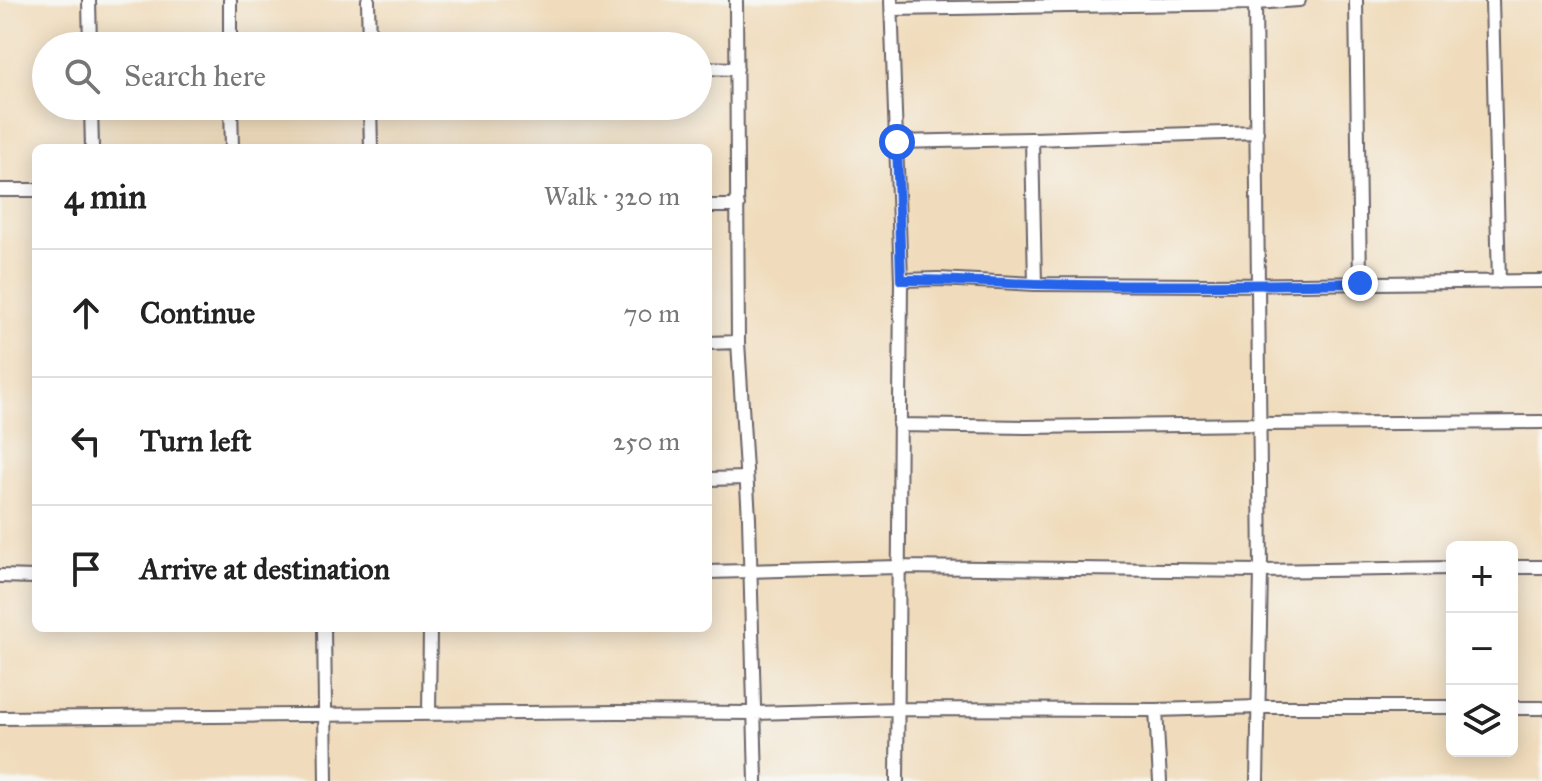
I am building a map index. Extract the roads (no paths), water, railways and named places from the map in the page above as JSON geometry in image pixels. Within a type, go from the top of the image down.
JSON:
[{"type":"street","points":[[89,0],[90,32]]},
{"type":"street","points":[[230,0],[230,32]]},
{"type":"street","points":[[368,0],[369,32]]},
{"type":"street","points":[[736,0],[738,342],[750,572],[756,781]]},
{"type":"street","points":[[897,781],[901,280],[892,5],[1299,0]]},
{"type":"street","points":[[1356,0],[1360,283]]},
{"type":"street","points":[[1492,0],[1499,282]]},
{"type":"street","points":[[1255,2],[1261,571],[1257,781]]},
{"type":"street","points":[[712,68],[737,69]]},
{"type":"street","points":[[91,120],[92,144]]},
{"type":"street","points":[[231,120],[232,144]]},
{"type":"street","points":[[370,120],[371,144]]},
{"type":"street","points":[[897,142],[1257,132]]},
{"type":"street","points":[[1032,139],[1035,284]]},
{"type":"street","points":[[0,190],[32,190]]},
{"type":"street","points":[[712,206],[738,206]]},
{"type":"street","points":[[901,280],[1257,285],[1542,281]]},
{"type":"street","points":[[712,343],[738,342]]},
{"type":"street","points":[[899,425],[1026,427],[1542,422]]},
{"type":"street","points":[[712,479],[746,478]]},
{"type":"street","points":[[712,572],[898,567],[1261,571],[1446,568]]},
{"type":"street","points":[[1518,567],[1542,567]]},
{"type":"street","points":[[0,576],[32,577]]},
{"type":"street","points":[[324,632],[326,781]]},
{"type":"street","points":[[429,714],[430,632]]},
{"type":"street","points":[[0,718],[1446,707]]},
{"type":"street","points":[[1518,708],[1542,708]]},
{"type":"street","points":[[1156,710],[1160,781]]}]
